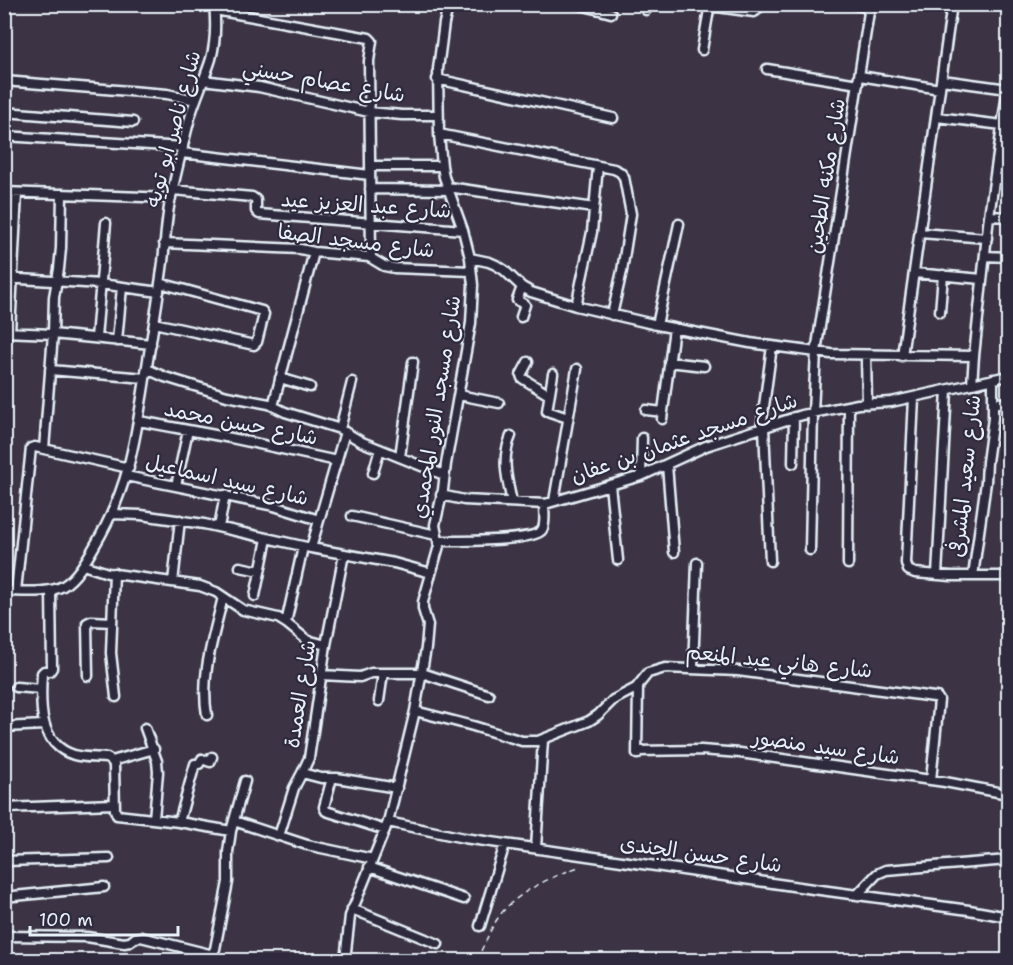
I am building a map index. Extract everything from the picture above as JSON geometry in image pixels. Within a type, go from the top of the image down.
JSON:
[{"type":"street","points":[[426,4],[448,6]]},
{"type":"street","points":[[577,4],[611,13]]},
{"type":"street","points":[[702,50],[710,5],[754,12],[757,10],[757,4]]},
{"type":"street","name":"شارع مكنه الطحين","points":[[810,550],[816,352],[869,12],[866,7],[851,4]]},
{"type":"street","points":[[902,356],[952,4]]},
{"type":"street","name":"شارع مسجد النور المحمدي","points":[[345,960],[352,909],[387,826],[415,711],[428,625],[423,602],[439,546],[435,525],[471,323],[473,285],[470,258],[442,166],[439,134],[437,79],[448,6]]},
{"type":"street","points":[[215,7],[371,39],[369,61],[371,258]]},
{"type":"street","name":"شارع ناصر ابو تويه","points":[[51,590],[66,584],[83,565],[108,524],[127,472],[139,421],[160,287],[166,222],[196,100],[214,48],[215,7]]},
{"type":"street","points":[[767,69],[859,80],[1008,92],[989,216],[972,384]]},
{"type":"street","points":[[437,79],[613,118]]},
{"type":"street","name":"شارع عصام حسني","points":[[203,80],[259,87],[369,112],[438,115]]},
{"type":"street","points":[[4,81],[167,94],[196,100]]},
{"type":"street","points":[[4,128],[5,112],[133,122]]},
{"type":"street","points":[[937,117],[1002,125]]},
{"type":"street","points":[[439,134],[620,172],[624,177],[631,214],[612,315]]},
{"type":"street","points":[[4,136],[183,150],[370,170],[442,166]]},
{"type":"street","points":[[576,306],[592,232],[598,166]]},
{"type":"street","points":[[994,178],[1008,180]]},
{"type":"street","points":[[370,189],[449,189],[594,208]]},
{"type":"street","points":[[4,192],[172,194]]},
{"type":"street","points":[[17,193],[9,278],[7,332],[53,334],[151,344]]},
{"type":"street","points":[[16,591],[30,452],[33,447],[44,448],[54,297],[61,248],[62,194]]},
{"type":"street","name":"شارع عبد العزيز عيد","points":[[172,194],[252,197],[256,200],[256,211],[259,214],[463,230]]},
{"type":"street","points":[[989,216],[1008,217]]},
{"type":"street","points":[[96,338],[106,223]]},
{"type":"street","points":[[657,325],[679,224]]},
{"type":"street","points":[[920,233],[987,238]]},
{"type":"street","name":"شارع مسجد الصفا","points":[[164,243],[300,249],[371,258],[384,266],[394,268],[471,271]]},
{"type":"street","points":[[273,406],[314,252]]},
{"type":"street","points":[[985,256],[1008,257]]},
{"type":"street","points":[[470,258],[496,265],[531,292],[576,306],[657,325],[816,352],[902,356],[974,356]]},
{"type":"street","points":[[914,273],[982,279]]},
{"type":"street","points":[[940,312],[943,275]]},
{"type":"street","points":[[9,278],[123,287],[160,287],[262,311],[264,316],[257,342],[254,345],[154,323]]},
{"type":"street","points":[[117,340],[123,287]]},
{"type":"street","points":[[521,317],[525,305],[517,300],[522,287]]},
{"type":"street","points":[[646,410],[662,415],[674,328]]},
{"type":"street","points":[[770,561],[762,428],[772,346]]},
{"type":"street","points":[[866,355],[867,404]]},
{"type":"street","points":[[400,458],[413,362]]},
{"type":"street","points":[[528,362],[522,378],[549,395]]},
{"type":"street","points":[[669,362],[704,366]]},
{"type":"street","points":[[352,516],[437,538],[473,541],[531,536],[541,531],[544,527],[578,369]]},
{"type":"street","points":[[50,370],[146,374],[165,377],[227,396],[273,406],[343,430],[350,436],[444,475]]},
{"type":"street","points":[[553,375],[547,411],[568,418]]},
{"type":"street","name":"شارع مسجد عثمان بن عفان","points":[[441,495],[464,500],[549,502],[641,476],[706,446],[794,417],[849,406],[884,404],[1008,376]]},
{"type":"street","points":[[280,378],[310,387]]},
{"type":"street","name":"شارع سعيد المشرفى","points":[[973,576],[986,483],[994,402],[993,380]]},
{"type":"street","points":[[286,623],[307,548],[319,520],[337,461],[352,382]]},
{"type":"street","points":[[937,575],[947,390]]},
{"type":"street","points":[[459,395],[499,403]]},
{"type":"street","points":[[914,398],[906,563],[908,570],[937,575],[1008,576]]},
{"type":"street","points":[[994,402],[1008,404]]},
{"type":"street","points":[[848,564],[849,406]]},
{"type":"street","points":[[793,463],[794,417]]},
{"type":"street","name":"شارع حسن محمد","points":[[139,421],[337,461]]},
{"type":"street","points":[[176,486],[188,430]]},
{"type":"street","points":[[511,436],[505,462],[512,502]]},
{"type":"street","points":[[641,476],[642,438]]},
{"type":"street","name":"شارع سيد اسماعيل","points":[[44,448],[176,486],[274,506],[319,520]]},
{"type":"street","points":[[374,473],[380,449]]},
{"type":"street","points":[[667,465],[674,552]]},
{"type":"street","points":[[4,467],[4,486]]},
{"type":"street","points":[[610,485],[618,560]]},
{"type":"street","points":[[219,527],[225,495]]},
{"type":"street","points":[[112,514],[141,515],[219,527],[307,548],[394,563],[431,573]]},
{"type":"street","points":[[173,582],[180,520]]},
{"type":"street","points":[[255,596],[267,538]]},
{"type":"street","name":"شارع العمدة","points":[[279,836],[294,788],[311,749],[326,645],[344,554]]},
{"type":"street","points":[[693,668],[697,563]]},
{"type":"street","points":[[83,565],[114,573],[200,586],[216,592],[243,610],[278,618],[307,640],[326,645]]},
{"type":"street","points":[[240,567],[260,571]]},
{"type":"street","points":[[114,573],[111,663],[116,697]]},
{"type":"street","points":[[4,591],[51,590],[52,668],[50,671],[43,671],[41,689],[44,725],[53,742],[65,752],[80,756],[107,758],[112,761],[154,749]]},
{"type":"street","points":[[207,715],[204,694],[206,677],[223,597]]},
{"type":"street","points":[[88,676],[87,623],[91,621],[112,622]]},
{"type":"street","name":"شارع هاني عبد المنعم","points":[[415,711],[522,741],[533,742],[589,721],[613,700],[633,691],[648,673],[660,669],[693,668],[738,671],[937,697],[939,704],[932,780]]},
{"type":"street","points":[[379,701],[383,673]]},
{"type":"street","points":[[321,675],[360,677],[383,673],[422,673],[489,695]]},
{"type":"street","name":"شارع سيد منصور","points":[[638,686],[637,754],[727,751],[932,780],[1008,794]]},
{"type":"street","points":[[16,687],[41,689]]},
{"type":"street","points":[[4,727],[44,725]]},
{"type":"street","points":[[145,728],[154,749],[158,772],[154,819]]},
{"type":"street","points":[[536,848],[543,740]]},
{"type":"street","points":[[179,822],[195,764],[199,764],[202,759],[210,762],[212,757]]},
{"type":"street","points":[[112,761],[115,812],[120,816],[179,822],[231,831]]},
{"type":"street","points":[[302,773],[321,778],[397,788]]},
{"type":"street","name":"شارع حسن الجندى","points":[[332,778],[324,807],[326,811],[387,826],[1008,917]]},
{"type":"street","points":[[4,936],[87,937],[124,943],[141,938],[209,954],[215,951],[228,882],[231,831],[245,781]]},
{"type":"street","points":[[4,808],[114,804]]},
{"type":"street","points":[[234,821],[371,863],[464,899]]},
{"type":"street","points":[[480,926],[505,844]]},
{"type":"street","points":[[4,861],[109,858]]},
{"type":"street","points":[[857,895],[877,874],[886,870],[1008,860]]},
{"type":"street","points":[[4,897],[104,887]]},
{"type":"street","points":[[352,909],[438,944]]},
{"type":"path","points":[[476,960],[496,920],[511,902],[519,895],[566,871],[584,865]]}]
